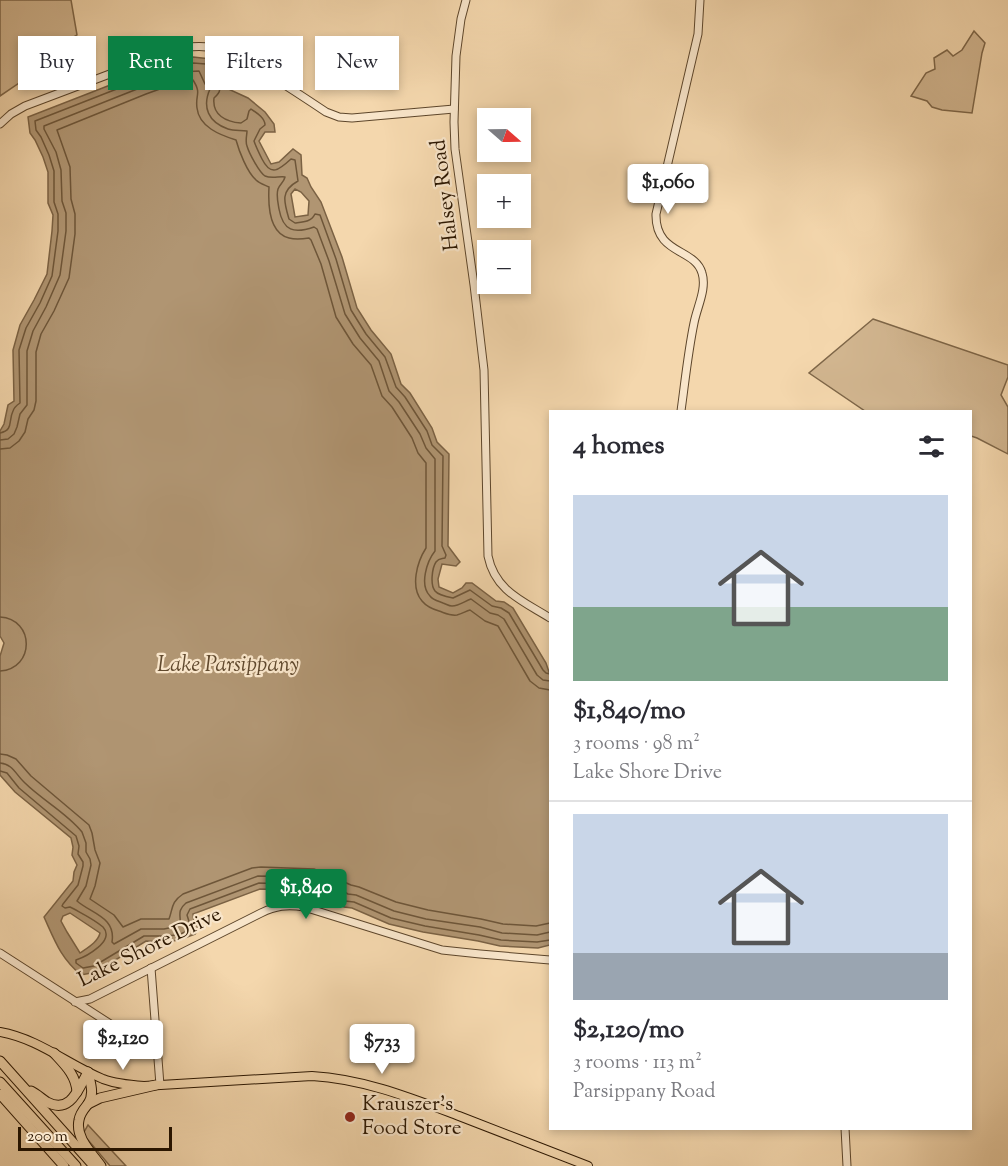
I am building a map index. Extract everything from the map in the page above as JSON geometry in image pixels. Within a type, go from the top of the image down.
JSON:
[{"type":"highway","points":[[54,1053],[75,1079],[77,1092]]},
{"type":"highway","points":[[0,1061],[94,1166]]},
{"type":"highway","points":[[18,1081],[47,1102],[61,1105],[73,1098],[88,1071]]},
{"type":"highway","points":[[88,1071],[92,1090],[91,1099],[81,1113],[78,1122],[85,1145],[101,1166]]},
{"type":"highway","points":[[0,1082],[76,1166]]},
{"type":"highway","points":[[88,1104],[100,1098],[158,1085]]},
{"type":"highway","points":[[0,1094],[64,1166]]},
{"type":"highway","points":[[0,1101],[16,1112]]},
{"type":"main road","points":[[0,1032],[31,1041],[103,1079],[123,1084],[158,1085],[297,1076],[346,1079],[404,1096],[588,1166]]},
{"type":"street","name":"Halsey Road","points":[[466,0],[456,51],[455,149],[484,370],[488,556],[493,573],[501,585],[549,617]]},
{"type":"street","points":[[681,410],[693,325],[704,280],[698,265],[665,242],[658,231],[656,220],[698,34],[700,0]]},
{"type":"street","points":[[0,124],[10,114],[25,106],[168,52],[198,46],[219,49],[242,57],[326,112],[339,117],[368,118],[454,109]]},
{"type":"street","name":"Lake Shore Drive","points":[[75,1002],[90,999],[272,908],[292,905],[441,950],[549,960]]},
{"type":"street","points":[[0,953],[157,1054]]},
{"type":"street","points":[[151,968],[158,1085]]},
{"type":"street","points":[[845,1130],[847,1166]]},
{"type":"shaded area","points":[[0,0],[71,0],[77,35],[18,36],[18,84],[0,96]]},
{"type":"shaded area","points":[[974,31],[985,43],[972,113],[942,110],[932,107],[927,101],[911,96],[926,73],[935,69],[934,58],[947,50],[953,56],[962,50]]},
{"type":"shaded area","points":[[873,319],[1008,365],[1008,377],[1001,395],[1008,407],[1008,454],[972,436],[972,410],[864,410],[809,373]]},
{"type":"shaded area","points":[[88,1125],[126,1166],[110,1166],[83,1134]]},
{"type":"water","name":"Lake Parsippany","points":[[193,57],[205,58],[205,90],[230,90],[248,98],[265,112],[274,124],[275,132],[265,132],[259,141],[271,164],[279,162],[293,149],[301,155],[302,175],[307,178],[321,202],[342,257],[357,308],[371,330],[391,354],[401,384],[410,393],[432,428],[437,442],[449,454],[448,546],[460,562],[456,566],[442,564],[438,579],[439,587],[453,593],[466,583],[472,583],[496,601],[504,602],[513,608],[549,672],[549,945],[538,948],[500,946],[423,932],[389,924],[352,908],[344,907],[328,898],[310,893],[310,891],[260,889],[193,914],[198,930],[195,934],[165,942],[146,941],[96,972],[81,975],[63,955],[44,917],[73,881],[77,865],[72,855],[71,838],[15,792],[0,775],[0,656],[4,643],[0,636],[0,431],[8,405],[14,401],[13,350],[20,325],[47,274],[53,215],[48,203],[48,172],[30,133],[28,117],[108,86],[108,90],[193,90]],"holes":[[[295,189],[309,201],[308,215],[295,217],[291,194]],[[70,913],[100,933],[95,942],[80,953],[61,921],[63,916]]]},
{"type":"place","name":"Krauszer's Food Store","points":[[350,1117]]}]
